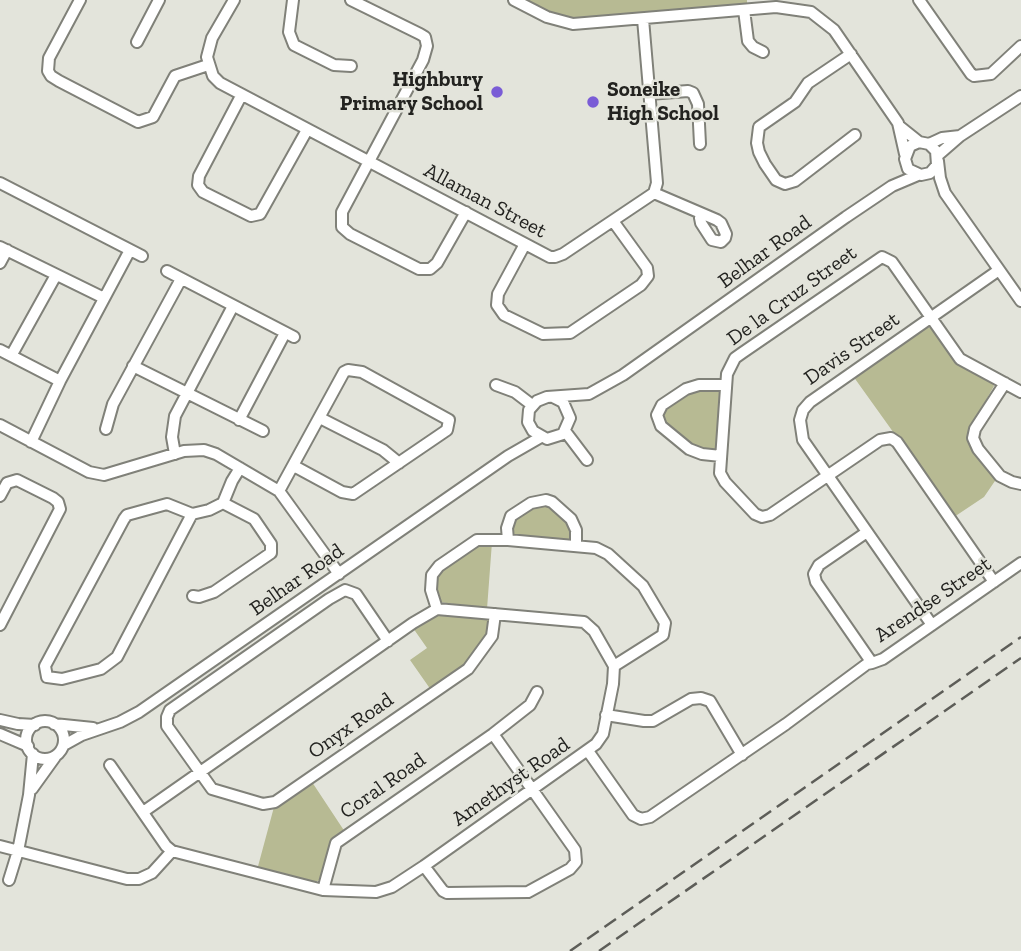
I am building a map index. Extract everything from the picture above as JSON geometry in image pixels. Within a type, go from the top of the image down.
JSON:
[{"type":"street","points":[[80,0],[49,58],[48,71],[59,81],[138,122],[153,117],[175,76],[208,65],[209,46],[234,0]]},
{"type":"street","points":[[137,42],[159,0]]},
{"type":"street","points":[[293,0],[289,32],[294,45],[334,65],[351,66]]},
{"type":"street","points":[[351,0],[419,34],[427,41],[423,60],[341,217],[342,227],[350,234],[419,269],[430,270],[466,212]]},
{"type":"street","points":[[514,0],[547,17],[572,24],[790,7],[811,12],[834,30],[899,126],[924,143],[937,158],[945,193],[1021,301]]},
{"type":"street","points":[[811,12],[816,0]]},
{"type":"street","points":[[919,0],[974,76],[991,74],[1021,46]]},
{"type":"street","points":[[744,10],[748,41],[763,52]]},
{"type":"street","points":[[643,19],[657,183],[654,193],[702,214]]},
{"type":"street","points":[[851,54],[808,83],[795,102],[759,127],[757,143],[765,164],[776,180],[785,184],[794,181],[855,135]]},
{"type":"street","name":"Allaman Street","points":[[208,65],[220,83],[241,96],[524,244],[555,257],[654,193]]},
{"type":"street","points":[[649,94],[688,91],[693,93],[698,104],[700,144]]},
{"type":"street","points":[[241,96],[199,176],[198,185],[203,192],[251,216],[260,214],[307,130]]},
{"type":"street","points":[[919,175],[934,170],[937,158],[960,135],[1021,96]]},
{"type":"street","points":[[899,126],[908,169],[945,193]]},
{"type":"street","points":[[905,158],[910,146],[960,135]]},
{"type":"street","name":"Belhar Road","points":[[892,186],[905,158]]},
{"type":"street","name":"Belhar Road","points":[[570,415],[589,394],[634,368],[892,186],[919,175]]},
{"type":"street","points":[[0,183],[142,256]]},
{"type":"street","points":[[524,244],[498,294],[497,305],[504,315],[542,334],[570,333],[641,285],[648,276],[647,268],[613,221]]},
{"type":"street","points":[[0,263],[4,248],[104,298]]},
{"type":"street","points":[[31,442],[60,381],[130,250]]},
{"type":"street","name":"De la Cruz Street","points":[[827,476],[770,515],[762,517],[755,514],[725,482],[720,474],[726,385],[730,366],[742,353],[879,258],[890,260],[960,359],[1021,392]]},
{"type":"street","name":"Davis Street","points":[[932,625],[803,440],[799,425],[803,410],[810,402],[999,270]]},
{"type":"street","points":[[167,271],[290,335],[239,420]]},
{"type":"street","points":[[11,356],[56,275]]},
{"type":"street","points":[[106,429],[113,404],[181,279]]},
{"type":"street","points":[[175,454],[172,425],[186,393],[233,306]]},
{"type":"street","points":[[0,350],[60,381]]},
{"type":"street","points":[[133,366],[263,432]]},
{"type":"street","points":[[279,491],[344,372],[353,369],[447,418],[447,430],[351,495],[294,466]]},
{"type":"street","points":[[1004,383],[975,429],[973,438],[978,449],[1000,476],[1021,484]]},
{"type":"street","points":[[496,384],[515,392],[532,405]]},
{"type":"street","points":[[721,456],[702,454],[689,449],[661,426],[657,415],[662,405],[686,389],[699,385],[726,385]]},
{"type":"street","name":"Belhar Road","points":[[553,397],[589,394]]},
{"type":"street","points":[[553,397],[564,402],[570,415],[565,431],[552,439],[541,437],[530,427],[528,416],[532,405],[542,398],[553,397]]},
{"type":"street","points":[[320,418],[383,450],[399,463]]},
{"type":"street","points":[[0,425],[89,472],[104,475],[175,454],[204,450],[279,491],[339,574]]},
{"type":"street","name":"Belhar Road","points":[[508,456],[530,427]]},
{"type":"street","points":[[565,431],[587,460]]},
{"type":"street","name":"Belhar Road","points":[[64,745],[82,734],[139,712],[508,456],[541,437]]},
{"type":"street","points":[[827,476],[880,440],[893,439],[995,582]]},
{"type":"street","points":[[223,503],[240,468]]},
{"type":"street","points":[[0,496],[7,483],[18,480],[53,498],[60,509],[0,625]]},
{"type":"street","points":[[508,540],[508,523],[513,514],[531,503],[546,500],[571,519],[576,530],[576,545]]},
{"type":"street","points":[[192,513],[117,657],[101,669],[62,679],[47,677],[45,666],[127,515],[167,504],[192,513],[223,503],[254,519],[271,544],[271,553],[214,592],[199,597],[193,596]]},
{"type":"street","name":"Arendse Street","points":[[867,532],[819,565],[814,574],[816,582],[872,663],[883,659],[1021,563]]},
{"type":"street","points":[[143,812],[437,609],[584,622],[594,631],[614,666],[663,635],[665,623],[643,586],[608,554],[596,548],[576,545],[508,540],[477,541],[435,570],[430,582],[437,609]]},
{"type":"street","name":"Onyx Road","points":[[388,641],[359,598],[350,590],[329,599],[170,710],[167,726],[210,787],[263,804],[275,803],[468,669],[492,636],[495,614]]},
{"type":"street","points":[[588,751],[633,815],[641,819],[650,817],[872,663]]},
{"type":"street","name":"Amethyst Road","points":[[172,851],[323,890],[382,891],[424,866],[588,751],[601,739],[614,666]]},
{"type":"street","name":"Coral Road","points":[[323,890],[336,844],[493,734],[530,705],[537,692]]},
{"type":"street","points":[[607,715],[648,721],[694,698],[706,699],[741,755]]},
{"type":"street","points":[[0,720],[35,725],[43,722],[54,724],[62,731],[64,745],[29,795]]},
{"type":"street","name":"Belhar Road","points":[[54,724],[103,728]]},
{"type":"street","points":[[9,880],[18,851],[29,795],[30,750],[27,738],[35,725]]},
{"type":"street","points":[[0,734],[44,759],[55,756]]},
{"type":"street","points":[[424,866],[443,891],[528,892],[570,869],[576,862],[575,850],[493,734]]},
{"type":"street","points":[[0,846],[127,879],[139,879],[152,873],[172,851],[110,765]]},
{"type":"green space","points":[[524,0],[747,0],[747,5],[573,19],[553,15]]},
{"type":"green space","points":[[926,327],[932,328],[994,386],[972,425],[997,478],[984,497],[954,517],[853,376]]},
{"type":"green space","points":[[700,388],[718,390],[720,394],[718,445],[711,452],[699,450],[663,422],[661,412],[686,393]]},
{"type":"green space","points":[[547,503],[572,525],[571,538],[567,541],[516,536],[512,531],[512,522],[533,504]]},
{"type":"green space","points":[[492,542],[487,609],[440,602],[434,576],[479,543]]},
{"type":"green space","points":[[436,614],[488,618],[492,626],[472,661],[431,690],[410,660],[427,648],[413,628]]},
{"type":"green space","points":[[312,782],[345,832],[321,879],[312,884],[257,870],[274,807]]},
{"type":"railway","points":[[570,951],[1021,637]]},
{"type":"railway","points":[[599,951],[1021,658]]},
{"type":"place","name":"Highbury Primary School","points":[[497,92]]},
{"type":"place","name":"Soneike High School","points":[[593,102]]}]
